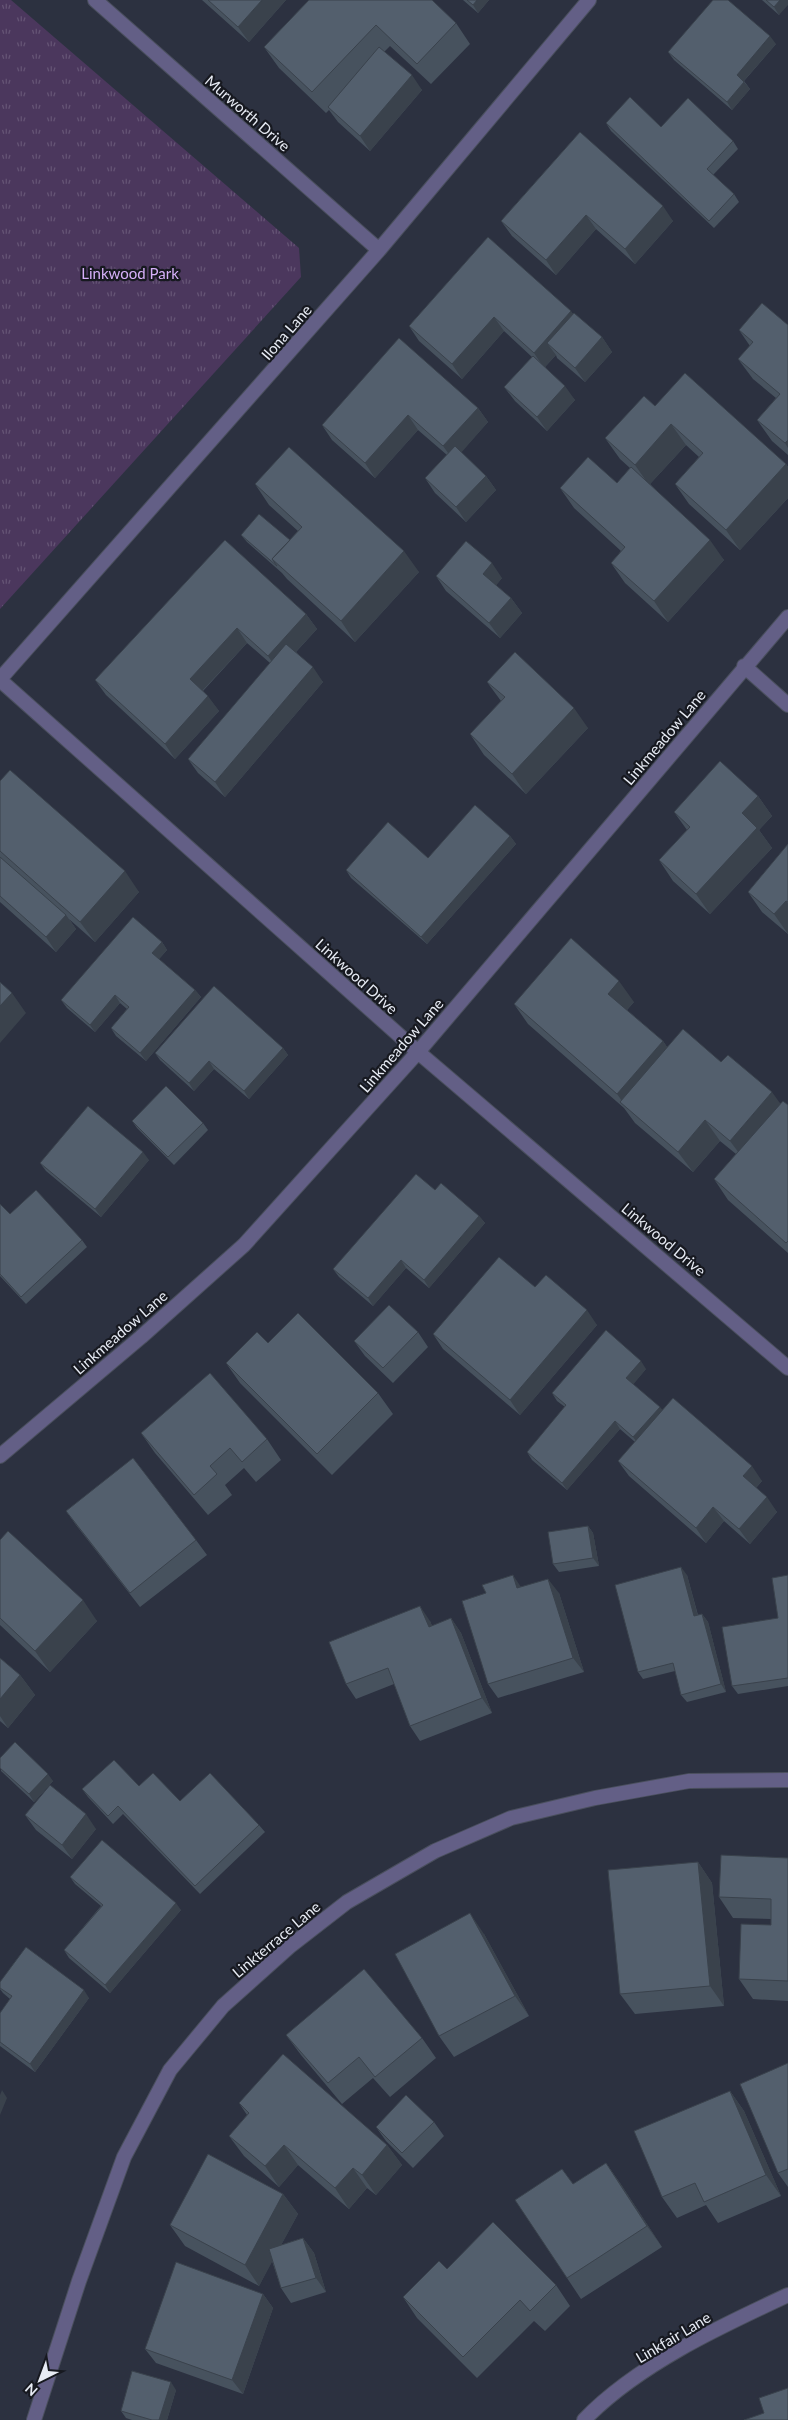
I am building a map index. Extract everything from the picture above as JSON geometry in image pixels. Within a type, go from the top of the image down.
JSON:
[{"type":"street","name":"Murworth Drive","points":[[95,0],[379,250]]},
{"type":"street","name":"Ilona Lane","points":[[0,680],[379,250],[589,0]]},
{"type":"street","name":"Linkmeadow Lane","points":[[0,1456],[141,1337],[244,1245],[418,1052],[788,616]]},
{"type":"street","points":[[744,666],[788,705]]},
{"type":"street","name":"Linkwood Drive","points":[[0,680],[418,1052],[788,1368]]},
{"type":"street","name":"Linkterrace Lane","points":[[34,2420],[79,2281],[124,2157],[170,2070],[224,2006],[289,1947],[346,1902],[435,1851],[511,1818],[595,1798],[689,1782],[788,1780]]},
{"type":"street","name":"Linkfair Lane","points":[[584,2420],[607,2399],[671,2354],[732,2321],[788,2295]]},
{"type":"green space","name":"Linkwood Park","points":[[0,0],[11,0],[299,248],[301,277],[0,609]]},
{"type":"building","points":[[208,0],[262,0],[238,27]]},
{"type":"building","points":[[309,0],[432,0],[456,23],[417,64],[376,25],[312,92],[264,47]]},
{"type":"building","points":[[467,0],[477,0],[473,5]]},
{"type":"building","points":[[713,0],[728,0],[770,36],[737,75],[744,82],[727,102],[668,52]]},
{"type":"building","points":[[766,0],[780,0],[774,7]]},
{"type":"building","points":[[379,47],[412,75],[360,136],[328,107]]},
{"type":"building","points":[[630,97],[661,127],[688,98],[733,141],[707,169],[734,194],[709,221],[606,123]]},
{"type":"building","points":[[580,132],[663,206],[625,249],[586,215],[546,260],[501,221]]},
{"type":"building","points":[[488,237],[571,311],[534,353],[494,317],[452,364],[409,326]]},
{"type":"building","points":[[762,303],[788,325],[788,440],[785,443],[757,420],[780,394],[738,359],[753,342],[739,330]]},
{"type":"building","points":[[574,313],[602,337],[575,368],[547,343]]},
{"type":"building","points":[[399,338],[478,408],[443,446],[408,415],[365,463],[322,425]]},
{"type":"building","points":[[533,356],[565,386],[537,417],[504,387]]},
{"type":"building","points":[[685,373],[786,464],[726,530],[675,484],[703,453],[671,424],[635,465],[605,438],[644,396],[655,406]]},
{"type":"building","points":[[455,446],[486,476],[456,507],[425,478]]},
{"type":"building","points":[[289,447],[404,551],[341,621],[272,559],[302,527],[255,484]]},
{"type":"building","points":[[588,457],[617,483],[631,467],[710,540],[654,601],[611,563],[625,547],[560,488]]},
{"type":"building","points":[[259,514],[290,540],[272,559],[277,566],[241,535]]},
{"type":"building","points":[[225,540],[306,614],[268,656],[237,628],[190,679],[208,696],[165,744],[95,680]]},
{"type":"building","points":[[466,541],[492,563],[483,574],[511,598],[489,623],[436,576]]},
{"type":"building","points":[[286,644],[313,667],[215,782],[188,759]]},
{"type":"building","points":[[515,652],[574,708],[512,774],[470,734],[505,697],[487,682]]},
{"type":"building","points":[[720,761],[758,796],[742,813],[757,828],[696,894],[659,860],[690,827],[674,812]]},
{"type":"building","points":[[10,770],[125,871],[80,922],[0,851],[0,781]]},
{"type":"building","points":[[475,805],[510,836],[421,937],[346,870],[388,822],[428,858]]},
{"type":"building","points":[[788,844],[788,902],[786,901],[774,914],[748,892]]},
{"type":"building","points":[[0,857],[66,915],[46,937],[0,896]]},
{"type":"building","points":[[133,917],[162,942],[152,953],[195,990],[140,1053],[111,1028],[129,1007],[115,995],[90,1025],[61,1000]]},
{"type":"building","points":[[571,938],[619,981],[608,994],[663,1041],[617,1094],[514,1004]]},
{"type":"building","points":[[0,982],[12,993],[0,1006]]},
{"type":"building","points":[[214,986],[283,1048],[244,1091],[209,1061],[189,1083],[155,1053]]},
{"type":"building","points":[[683,1029],[721,1062],[728,1055],[772,1092],[730,1141],[705,1120],[678,1152],[620,1102]]},
{"type":"building","points":[[166,1086],[203,1123],[168,1157],[132,1121]]},
{"type":"building","points":[[783,1101],[788,1105],[788,1241],[786,1243],[714,1179]]},
{"type":"building","points":[[88,1106],[143,1152],[95,1209],[40,1163]]},
{"type":"building","points":[[416,1174],[435,1190],[441,1183],[479,1216],[424,1280],[401,1260],[368,1298],[333,1269]]},
{"type":"building","points":[[36,1190],[82,1240],[21,1297],[0,1274],[0,1204],[10,1214]]},
{"type":"building","points":[[499,1257],[535,1287],[546,1275],[587,1310],[510,1400],[433,1334]]},
{"type":"building","points":[[389,1305],[418,1332],[383,1368],[354,1341]]},
{"type":"building","points":[[298,1313],[378,1393],[317,1454],[226,1363],[257,1332],[268,1343]]},
{"type":"building","points":[[606,1330],[641,1361],[626,1378],[660,1407],[633,1437],[615,1421],[562,1483],[527,1452],[566,1405],[552,1393]]},
{"type":"building","points":[[210,1373],[267,1439],[242,1462],[230,1448],[210,1466],[217,1474],[194,1495],[141,1433]]},
{"type":"building","points":[[673,1398],[752,1466],[743,1476],[767,1497],[739,1529],[713,1507],[696,1528],[618,1461]]},
{"type":"building","points":[[133,1458],[196,1540],[130,1593],[66,1511]]},
{"type":"building","points":[[588,1526],[593,1558],[553,1564],[548,1532]]},
{"type":"building","points":[[8,1531],[83,1600],[35,1651],[0,1618],[0,1540]]},
{"type":"building","points":[[681,1567],[694,1616],[702,1614],[721,1684],[681,1695],[673,1663],[638,1672],[615,1585]]},
{"type":"building","points":[[513,1575],[517,1588],[548,1579],[573,1658],[488,1684],[462,1601],[486,1593],[482,1585]]},
{"type":"building","points":[[788,1575],[788,1678],[732,1686],[722,1627],[778,1618],[772,1578]]},
{"type":"building","points":[[420,1606],[429,1627],[451,1618],[482,1698],[410,1726],[388,1668],[346,1684],[329,1642]]},
{"type":"building","points":[[0,1658],[20,1675],[0,1699]]},
{"type":"building","points":[[15,1742],[48,1774],[29,1794],[0,1768],[0,1758]]},
{"type":"building","points":[[114,1760],[139,1786],[153,1773],[180,1801],[210,1773],[259,1825],[195,1886],[118,1806],[108,1816],[82,1789]]},
{"type":"building","points":[[50,1785],[86,1814],[62,1845],[25,1815]]},
{"type":"building","points":[[102,1840],[176,1903],[105,1985],[64,1950],[103,1905],[70,1877]]},
{"type":"building","points":[[721,1855],[788,1858],[788,1981],[739,1979],[741,1924],[771,1925],[771,1899],[719,1897]]},
{"type":"building","points":[[698,1862],[710,1986],[620,1994],[608,1870]]},
{"type":"building","points":[[470,1913],[515,1996],[439,2036],[395,1954]]},
{"type":"building","points":[[26,1947],[84,1990],[30,2064],[0,2042],[0,2013],[12,1996],[0,1988],[0,1982]]},
{"type":"building","points":[[364,1969],[422,2038],[375,2077],[359,2057],[328,2083],[286,2035]]},
{"type":"building","points":[[283,2054],[387,2145],[362,2175],[353,2168],[335,2188],[284,2145],[265,2166],[229,2136],[249,2113],[239,2103]]},
{"type":"building","points":[[788,2063],[788,2169],[778,2173],[740,2084]]},
{"type":"building","points":[[730,2091],[766,2175],[704,2202],[695,2183],[662,2197],[634,2131]]},
{"type":"building","points":[[406,2095],[434,2122],[402,2153],[376,2127]]},
{"type":"building","points":[[208,2154],[283,2194],[245,2265],[170,2225]]},
{"type":"building","points":[[606,2163],[647,2226],[567,2278],[515,2200],[562,2169],[573,2184]]},
{"type":"building","points":[[493,2222],[556,2285],[530,2311],[520,2300],[463,2357],[403,2297],[439,2261],[447,2269]]},
{"type":"building","points":[[303,2238],[316,2278],[281,2288],[269,2249]]},
{"type":"building","points":[[176,2262],[263,2294],[232,2380],[145,2349]]},
{"type":"building","points":[[132,2371],[171,2382],[159,2420],[152,2420],[121,2411]]},
{"type":"building","points":[[788,2388],[788,2420],[744,2420],[764,2413],[759,2398]]}]
